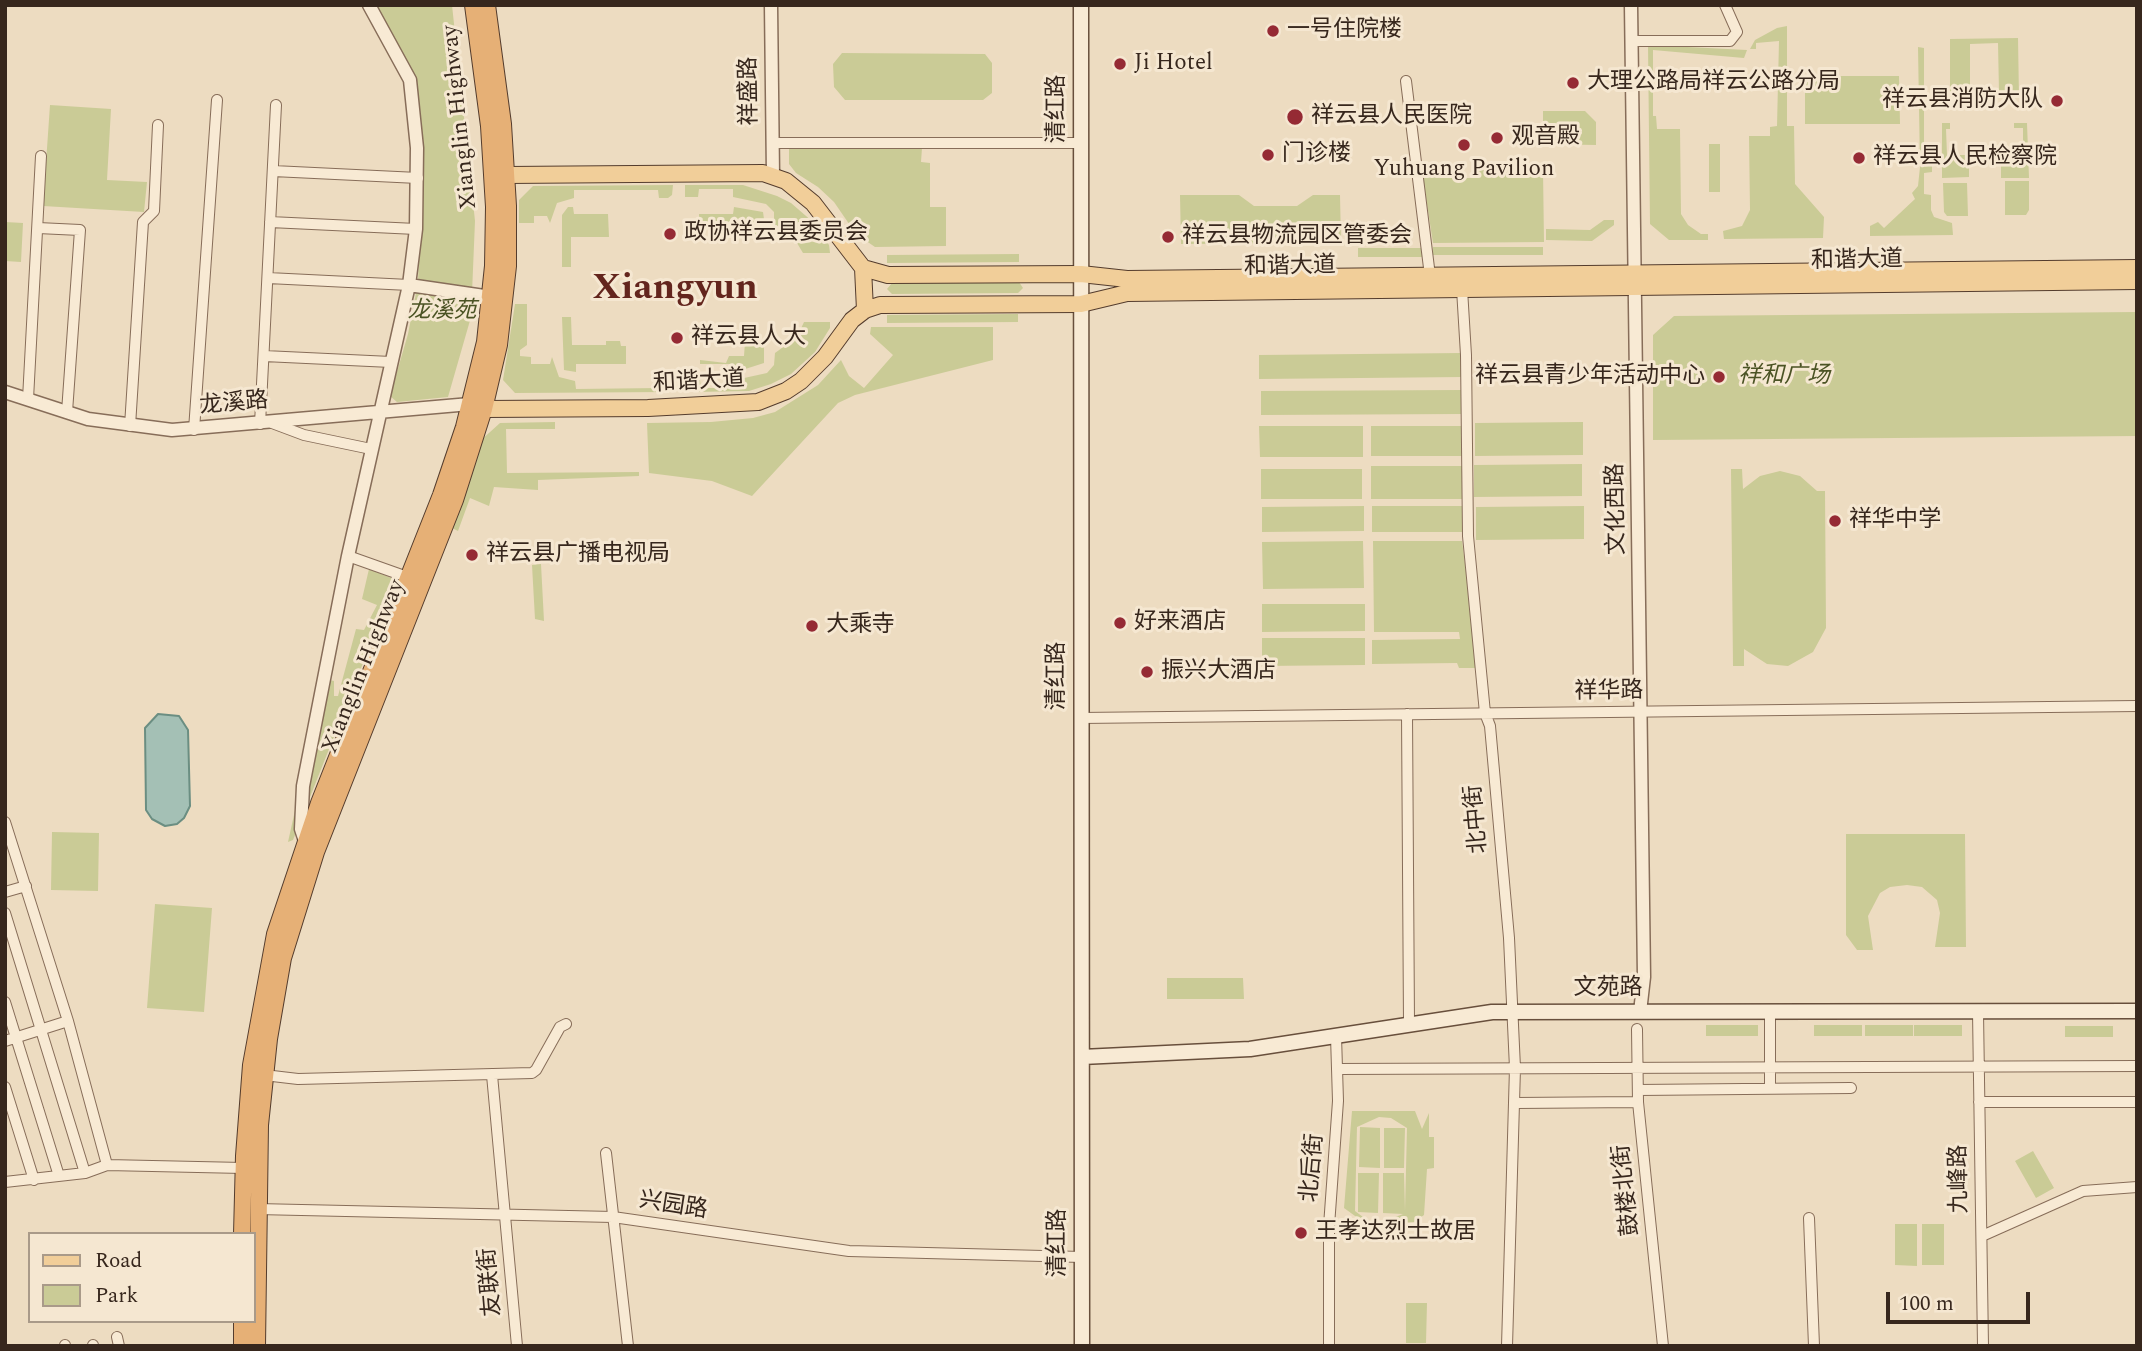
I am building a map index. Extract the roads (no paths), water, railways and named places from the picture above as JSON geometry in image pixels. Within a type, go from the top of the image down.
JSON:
[{"type":"highway","name":"Xianglin Highway","points":[[257,1346],[257,1209],[264,1075],[279,978],[301,895],[332,809],[436,551],[477,407],[491,297],[493,176],[473,5]]},
{"type":"highway","name":"Xianglin Highway","points":[[242,1232],[243,1168],[251,1065],[265,975],[275,934],[305,841],[499,345],[506,295],[507,175],[487,5]]},
{"type":"highway","points":[[242,1323],[243,1346]]},
{"type":"main road","name":"清红路","points":[[1081,5],[1082,1346]]},
{"type":"main road","points":[[507,175],[745,171],[773,176],[786,181],[813,203],[863,268],[864,310]]},
{"type":"main road","name":"和谐大道","points":[[863,268],[888,275],[1081,274],[1127,279],[1430,276],[1637,280],[2137,282]]},
{"type":"main road","name":"和谐大道","points":[[477,407],[648,408],[758,402],[786,391],[808,374],[846,326],[864,310],[880,305],[1081,304],[1128,293],[1462,289],[1637,280],[2137,268]]},
{"type":"main road","name":"文苑路","points":[[1082,1057],[1250,1049],[1409,1023],[1510,1012],[2137,1010]]},
{"type":"street","points":[[305,841],[301,829],[303,786],[348,555],[409,285],[416,229],[418,178],[410,80],[369,5]]},
{"type":"street","name":"祥盛路","points":[[771,5],[773,176]]},
{"type":"street","name":"文化西路","points":[[1631,5],[1637,280],[1644,977],[1640,1012]]},
{"type":"street","points":[[1631,41],[1730,41],[1737,32],[1725,5]]},
{"type":"street","points":[[1406,81],[1430,276]]},
{"type":"street","points":[[194,430],[217,100]]},
{"type":"street","points":[[276,105],[264,356],[266,424],[371,449]]},
{"type":"street","points":[[130,426],[143,222],[153,211],[158,125]]},
{"type":"street","points":[[773,143],[1081,143]]},
{"type":"street","points":[[28,399],[41,156]]},
{"type":"street","points":[[273,171],[418,178]]},
{"type":"street","points":[[270,222],[416,229]]},
{"type":"street","points":[[38,228],[80,230],[67,412]]},
{"type":"street","points":[[268,278],[409,285],[491,297]]},
{"type":"street","name":"北中街","points":[[1462,289],[1466,355],[1468,536],[1485,713],[1490,726],[1509,938],[1510,1012],[1515,1068],[1507,1346]]},
{"type":"street","points":[[264,356],[391,362]]},
{"type":"street","name":"龙溪路","points":[[5,392],[67,412],[130,426],[194,430],[380,410],[477,407]]},
{"type":"street","points":[[348,555],[410,578]]},
{"type":"street","name":"祥华路","points":[[1081,718],[2137,706]]},
{"type":"street","points":[[1407,714],[1409,1023]]},
{"type":"street","points":[[5,822],[68,1021],[107,1165]]},
{"type":"street","points":[[5,892],[26,886]]},
{"type":"street","points":[[5,913],[85,1173]]},
{"type":"street","points":[[5,1002],[59,1176]]},
{"type":"street","points":[[1770,1012],[1770,1089]]},
{"type":"street","name":"九峰路","points":[[1978,1012],[1983,1346]]},
{"type":"street","points":[[5,1041],[68,1021]]},
{"type":"street","points":[[264,1075],[298,1079],[492,1075],[536,1070],[553,1037],[566,1024]]},
{"type":"street","name":"鼓楼北街","points":[[1637,1029],[1638,1102],[1662,1346]]},
{"type":"street","name":"北后街","points":[[1329,1346],[1329,1226],[1337,1121],[1336,1036]]},
{"type":"street","points":[[1338,1069],[2137,1066]]},
{"type":"street","name":"友联街","points":[[492,1075],[517,1346]]},
{"type":"street","points":[[5,1087],[34,1180]]},
{"type":"street","points":[[1638,1090],[1851,1088]]},
{"type":"street","points":[[1516,1103],[1638,1102]]},
{"type":"street","points":[[1979,1102],[2137,1102]]},
{"type":"street","points":[[606,1153],[628,1346]]},
{"type":"street","points":[[5,1181],[85,1173],[107,1165],[243,1168]]},
{"type":"street","points":[[1982,1236],[2083,1191],[2137,1187]]},
{"type":"street","name":"兴园路","points":[[257,1209],[613,1217],[880,1254],[1082,1257]]},
{"type":"street","points":[[1809,1218],[1814,1346]]},
{"type":"place","name":"一号住院楼","points":[[1273,31]]},
{"type":"place","name":"Ji Hotel","points":[[1120,64]]},
{"type":"place","name":"大理公路局祥云公路分局","points":[[1573,83]]},
{"type":"place","name":"祥云县消防大队","points":[[2057,101]]},
{"type":"place","name":"祥云县人民医院","points":[[1295,117]]},
{"type":"place","name":"观音殿","points":[[1497,138]]},
{"type":"place","name":"Yuhuang Pavilion","points":[[1464,145]]},
{"type":"place","name":"门诊楼","points":[[1268,155]]},
{"type":"place","name":"祥云县人民检察院","points":[[1859,158]]},
{"type":"place","name":"政协祥云县委员会","points":[[670,234]]},
{"type":"place","name":"祥云县物流园区管委会","points":[[1168,237]]},
{"type":"place","name":"祥云县人大","points":[[677,338]]},
{"type":"place","name":"祥云县青少年活动中心","points":[[1719,377]]},
{"type":"place","name":"祥华中学","points":[[1835,521]]},
{"type":"place","name":"祥云县广播电视局","points":[[472,555]]},
{"type":"place","name":"好来酒店","points":[[1120,623]]},
{"type":"place","name":"大乘寺","points":[[812,626]]},
{"type":"place","name":"振兴大酒店","points":[[1147,672]]},
{"type":"place","name":"王孝达烈士故居","points":[[1301,1233]]},
{"type":"district","name":"Xiangyun","points":[[675,291]]},
{"type":"park label","name":"龙溪苑","points":[[442,312]]},
{"type":"park label","name":"祥和广场","points":[[1784,377]]}]
